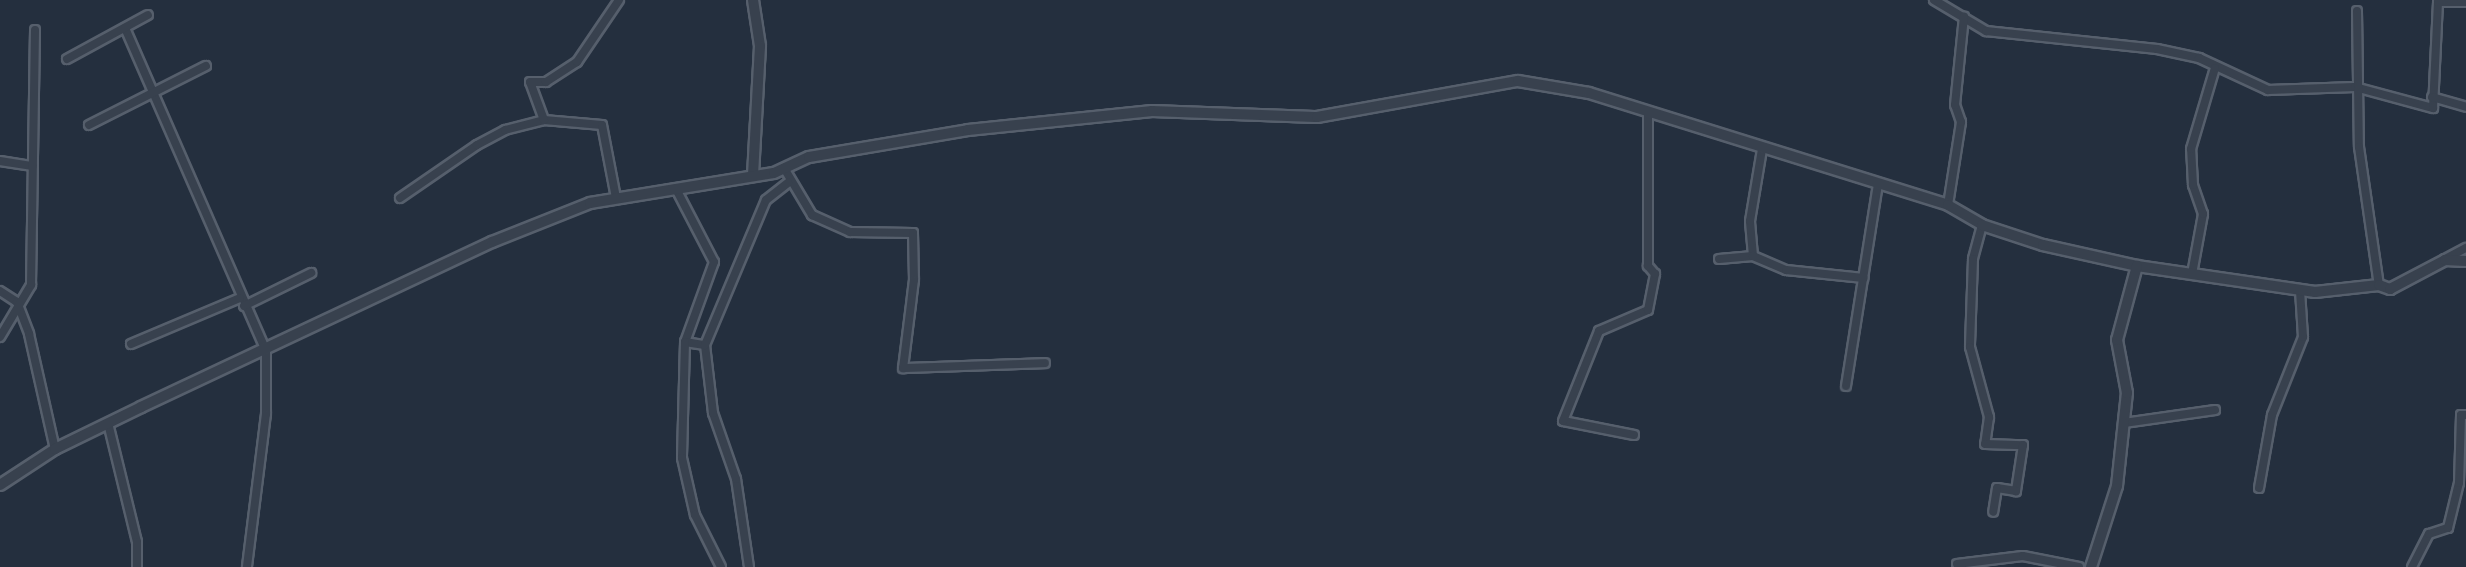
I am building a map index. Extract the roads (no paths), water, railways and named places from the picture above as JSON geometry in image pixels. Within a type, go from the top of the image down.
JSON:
[{"type":"street","points":[[544,120],[530,82],[546,82],[577,62],[619,0]]},
{"type":"street","points":[[753,0],[760,46],[753,175]]},
{"type":"street","points":[[1934,0],[1964,16],[1986,32],[2157,49],[2199,58],[2215,68],[2268,90],[2355,87],[2433,108],[2438,2],[2466,2]]},
{"type":"street","points":[[2357,11],[2355,87],[2379,285]]},
{"type":"street","points":[[68,59],[148,15]]},
{"type":"street","points":[[1947,205],[1961,122],[1955,105],[1964,16]]},
{"type":"street","points":[[125,28],[242,302],[266,351],[266,414],[247,567]]},
{"type":"street","points":[[0,338],[18,302],[31,285],[35,30]]},
{"type":"street","points":[[89,124],[154,96],[206,66]]},
{"type":"street","points":[[2192,274],[2203,214],[2193,185],[2191,149],[2215,68]]},
{"type":"street","points":[[0,485],[55,449],[108,423],[266,351],[492,242],[590,203],[779,170],[809,157],[968,130],[1152,111],[1317,117],[1518,81],[1589,93],[1947,205],[1982,225],[2137,266],[2300,290],[2379,285],[2390,289],[2466,248]]},
{"type":"street","points":[[2432,97],[2466,107]]},
{"type":"street","points":[[1634,435],[1563,421],[1599,331],[1648,310],[1655,274],[1648,266],[1648,112]]},
{"type":"street","points":[[400,198],[477,145],[505,130],[544,120],[602,125],[616,198]]},
{"type":"street","points":[[1753,256],[1750,221],[1762,149]]},
{"type":"street","points":[[0,161],[33,166]]},
{"type":"street","points":[[779,170],[813,214],[850,232],[913,233],[914,280],[903,368],[1045,363]]},
{"type":"street","points":[[748,567],[735,478],[713,413],[705,345],[766,200],[789,183]]},
{"type":"street","points":[[1846,386],[1878,185]]},
{"type":"street","points":[[676,189],[714,262],[685,342],[682,458],[695,515],[721,567]]},
{"type":"street","points":[[1982,225],[1973,259],[1970,347],[1989,417],[1985,444],[2024,445],[2016,491],[1997,488],[1993,512]]},
{"type":"street","points":[[1719,259],[1753,256],[1786,270],[1864,278]]},
{"type":"street","points":[[2445,260],[2466,261]]},
{"type":"street","points":[[2091,567],[2117,486],[2127,393],[2117,340],[2137,266]]},
{"type":"street","points":[[131,344],[311,273]]},
{"type":"street","points":[[2259,488],[2272,415],[2303,337],[2300,290]]},
{"type":"street","points":[[0,291],[18,302],[47,396],[55,449]]},
{"type":"street","points":[[685,342],[705,345]]},
{"type":"street","points":[[2124,423],[2215,411]]},
{"type":"street","points":[[2412,567],[2429,534],[2448,528],[2459,483],[2461,415],[2466,415]]},
{"type":"street","points":[[108,423],[137,542],[136,567]]},
{"type":"street","points":[[1957,564],[2023,556],[2079,567]]}]
